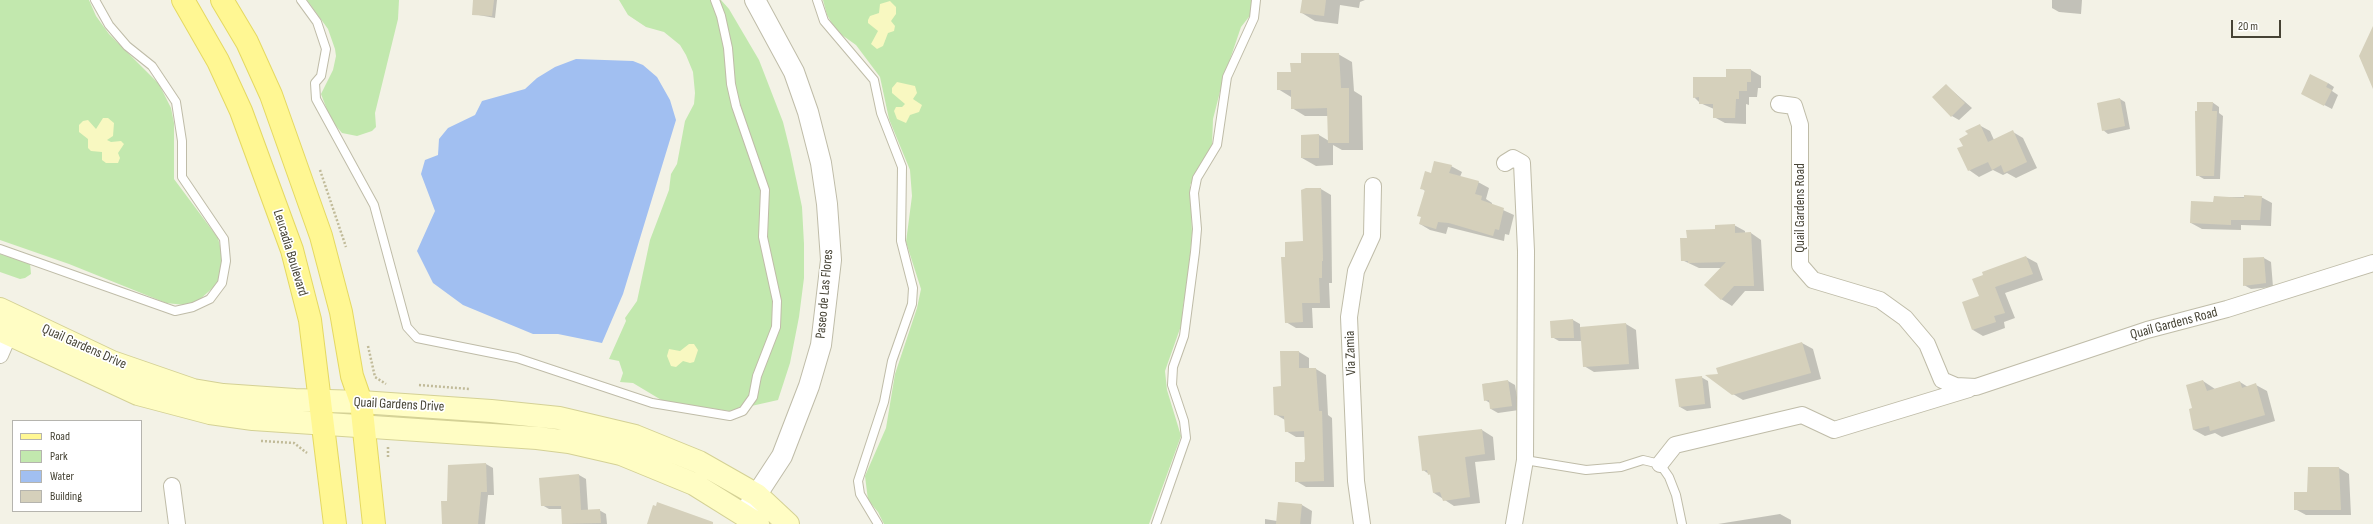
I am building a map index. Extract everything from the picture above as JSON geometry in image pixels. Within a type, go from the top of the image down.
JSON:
[{"type":"main road","name":"Leucadia Boulevard","points":[[183,0],[218,61],[241,111],[292,250],[310,320],[335,524]]},
{"type":"main road","points":[[222,0],[247,42],[271,95],[321,236],[341,312],[352,376],[361,402],[374,524]]},
{"type":"main road","name":"Quail Gardens Drive","points":[[6,322],[112,362],[193,390],[223,395],[491,410],[559,418],[628,434],[699,462],[757,495],[788,524]]},
{"type":"main road","name":"Quail Gardens Drive","points":[[6,322],[116,384],[146,396],[210,413],[322,423],[537,438],[591,447],[621,454],[652,465],[694,484],[751,519]]},
{"type":"street","name":"Paseo de Las Flores","points":[[751,519],[757,495],[782,456],[809,386],[821,345],[831,260],[827,204],[821,164],[808,112],[794,72],[755,0]]},
{"type":"street","name":"Quail Gardens Road","points":[[1779,104],[1794,106],[1800,125],[1800,265],[1813,280],[1880,300],[1905,318],[1927,344],[1942,380],[1956,386],[1976,387]]},
{"type":"street","points":[[1506,163],[1513,158],[1522,163],[1524,187],[1525,460],[1514,524]]},
{"type":"street","name":"Via Zamia","points":[[1362,524],[1356,481],[1349,317],[1356,271],[1372,236],[1373,186]]},
{"type":"street","name":"Quail Gardens Road","points":[[1660,464],[1675,445],[1802,415],[1834,430],[1976,387],[2148,330],[2227,309],[2373,262]]},
{"type":"street","points":[[0,355],[6,322]]},
{"type":"street","points":[[172,486],[177,524]]},
{"type":"lane","points":[[0,249],[175,311],[193,307],[210,299],[222,283],[226,261],[224,239],[182,177],[182,141],[176,102],[152,66],[127,46],[109,25],[95,0]]},
{"type":"lane","points":[[301,0],[317,22],[326,49],[321,76],[315,83],[316,99],[358,173],[374,205],[407,328],[417,338],[517,358],[652,403],[730,416],[743,411],[753,397],[757,376],[776,327],[777,301],[762,237],[765,190],[736,106],[731,84],[728,48],[722,16],[715,0]]},
{"type":"lane","points":[[817,0],[824,21],[874,80],[881,113],[902,167],[901,241],[913,288],[912,304],[892,361],[884,402],[858,481],[860,494],[878,524]]},
{"type":"lane","points":[[1156,524],[1186,438],[1184,421],[1172,385],[1173,367],[1184,336],[1195,252],[1197,229],[1194,193],[1197,178],[1217,144],[1227,78],[1254,18],[1256,0]]},
{"type":"lane","points":[[1525,460],[1586,470],[1622,467],[1643,460],[1660,464],[1669,477],[1676,495],[1682,524]]},
{"type":"path","points":[[388,446],[394,444]]},
{"type":"green space","points":[[0,0],[89,0],[96,16],[109,34],[159,84],[171,108],[174,123],[174,179],[218,238],[221,250],[221,274],[216,285],[198,301],[185,305],[166,303],[69,264],[0,240]]},
{"type":"green space","points":[[307,0],[399,0],[398,19],[375,113],[376,127],[372,131],[357,136],[342,133],[331,120],[321,94],[333,70],[336,56],[335,49],[328,29]]},
{"type":"green space","points":[[619,0],[721,0],[729,9],[759,60],[783,122],[802,207],[804,278],[799,317],[790,363],[778,400],[729,411],[663,401],[633,383],[620,382],[623,373],[619,361],[609,359],[626,321],[625,318],[637,301],[650,240],[669,190],[671,174],[677,164],[685,121],[694,104],[695,93],[693,72],[680,45],[664,32],[646,27],[628,15]]},
{"type":"green space","points":[[823,0],[1252,0],[1252,13],[1241,27],[1223,80],[1213,119],[1212,147],[1190,185],[1192,233],[1182,323],[1165,371],[1167,390],[1181,436],[1149,524],[884,524],[878,512],[868,500],[865,476],[886,428],[895,374],[917,308],[921,289],[906,242],[912,196],[910,170],[889,119],[880,77],[856,45],[842,35],[833,25],[827,15]]},
{"type":"green space","points":[[0,254],[30,263],[31,274],[20,279],[0,272]]},
{"type":"sand","points":[[890,1],[896,7],[896,14],[891,21],[895,26],[894,31],[888,33],[883,46],[877,49],[871,44],[878,31],[868,23],[868,20],[870,16],[879,13],[880,4]]},
{"type":"sand","points":[[897,82],[915,86],[917,93],[913,99],[922,105],[919,112],[910,115],[906,123],[897,119],[894,111],[896,107],[902,107],[905,104],[892,93],[892,88]]},
{"type":"sand","points":[[103,118],[108,118],[114,123],[113,136],[107,140],[111,142],[121,141],[124,144],[118,153],[120,158],[118,163],[106,163],[102,160],[102,152],[91,151],[88,148],[88,139],[79,132],[79,125],[83,121],[88,120],[96,129]]},
{"type":"sand","points":[[689,344],[694,344],[698,350],[694,362],[690,363],[683,361],[676,367],[671,366],[667,356],[669,349],[680,351]]},
{"type":"water","points":[[576,59],[633,61],[643,65],[657,77],[670,100],[676,120],[623,294],[602,343],[558,334],[533,334],[463,305],[433,283],[417,251],[435,211],[421,174],[425,160],[438,155],[439,139],[448,128],[475,115],[482,101],[525,89],[537,78],[555,67]]},
{"type":"building","points":[[473,0],[494,0],[492,16],[472,15]]},
{"type":"building","points":[[1302,0],[1326,0],[1324,16],[1300,13]]},
{"type":"building","points":[[2373,26],[2373,89],[2359,56]]},
{"type":"building","points":[[1301,53],[1339,53],[1341,88],[1349,88],[1349,143],[1328,143],[1327,108],[1291,109],[1291,90],[1277,90],[1277,72],[1291,72],[1290,63],[1301,63]]},
{"type":"building","points":[[1726,69],[1751,69],[1751,82],[1747,82],[1747,91],[1739,91],[1739,99],[1736,99],[1735,118],[1713,118],[1713,104],[1699,104],[1699,97],[1693,98],[1693,77],[1726,77]]},
{"type":"building","points":[[2310,74],[2328,83],[2326,87],[2332,90],[2324,106],[2301,94]]},
{"type":"building","points":[[1946,84],[1965,103],[1951,117],[1932,97]]},
{"type":"building","points":[[2120,98],[2125,126],[2102,131],[2097,103]]},
{"type":"building","points":[[2197,102],[2213,102],[2212,111],[2217,111],[2214,176],[2196,176],[2195,111],[2197,111]]},
{"type":"building","points":[[1980,124],[1988,142],[2013,130],[2027,162],[2004,173],[2001,165],[1992,170],[1988,162],[1968,171],[1957,148],[1963,146],[1959,139],[1968,134],[1965,131]]},
{"type":"building","points":[[1319,134],[1319,158],[1301,158],[1301,135]]},
{"type":"building","points":[[1434,161],[1452,165],[1449,173],[1479,181],[1475,194],[1482,196],[1481,200],[1504,208],[1499,230],[1495,229],[1493,236],[1449,223],[1438,222],[1436,229],[1419,224],[1421,217],[1417,216],[1425,190],[1420,189],[1425,171],[1431,173]]},
{"type":"building","points":[[1306,188],[1321,188],[1323,261],[1322,278],[1319,278],[1320,303],[1302,303],[1303,322],[1285,323],[1281,257],[1285,257],[1285,242],[1303,241],[1301,190]]},
{"type":"building","points":[[2244,195],[2262,196],[2260,220],[2231,220],[2231,225],[2190,223],[2191,201],[2213,202],[2214,196],[2244,198]]},
{"type":"building","points":[[1735,224],[1735,233],[1751,232],[1754,286],[1734,286],[1721,300],[1704,285],[1726,262],[1688,263],[1688,261],[1681,261],[1680,238],[1687,238],[1686,230],[1715,229],[1715,225]]},
{"type":"building","points":[[2026,256],[2033,274],[1995,287],[2005,313],[1994,316],[1996,322],[1972,330],[1962,302],[1979,296],[1972,279],[1983,275],[1982,272]]},
{"type":"building","points":[[2264,257],[2266,283],[2243,286],[2243,258]]},
{"type":"building","points":[[1573,319],[1574,338],[1551,338],[1550,321]]},
{"type":"building","points":[[1626,323],[1629,364],[1583,367],[1580,327]]},
{"type":"building","points":[[1802,342],[1811,373],[1732,395],[1705,375],[1718,374],[1716,368]]},
{"type":"building","points":[[1280,351],[1299,351],[1299,368],[1316,368],[1319,411],[1322,411],[1324,481],[1295,482],[1295,462],[1304,462],[1305,459],[1304,431],[1285,432],[1284,416],[1274,415],[1273,387],[1281,386]]},
{"type":"building","points":[[1702,376],[1705,404],[1679,407],[1675,379]]},
{"type":"building","points":[[1508,380],[1512,406],[1490,409],[1489,400],[1484,401],[1482,384]]},
{"type":"building","points":[[2203,380],[2207,391],[2240,381],[2242,388],[2256,383],[2265,415],[2210,431],[2209,426],[2193,430],[2189,409],[2192,408],[2186,385]]},
{"type":"building","points":[[1482,429],[1485,454],[1465,457],[1470,497],[1443,501],[1440,492],[1433,493],[1430,474],[1428,475],[1427,470],[1422,471],[1418,436]]},
{"type":"building","points":[[486,463],[487,492],[481,492],[478,524],[442,524],[441,501],[447,501],[448,465]]},
{"type":"building","points":[[2308,467],[2339,467],[2341,510],[2294,510],[2294,492],[2307,492]]},
{"type":"building","points":[[579,474],[581,510],[600,509],[601,523],[562,524],[561,506],[541,506],[539,478]]},
{"type":"building","points":[[657,502],[713,522],[713,524],[647,524],[653,505],[656,506]]},
{"type":"building","points":[[1278,502],[1302,504],[1300,524],[1276,524]]}]
